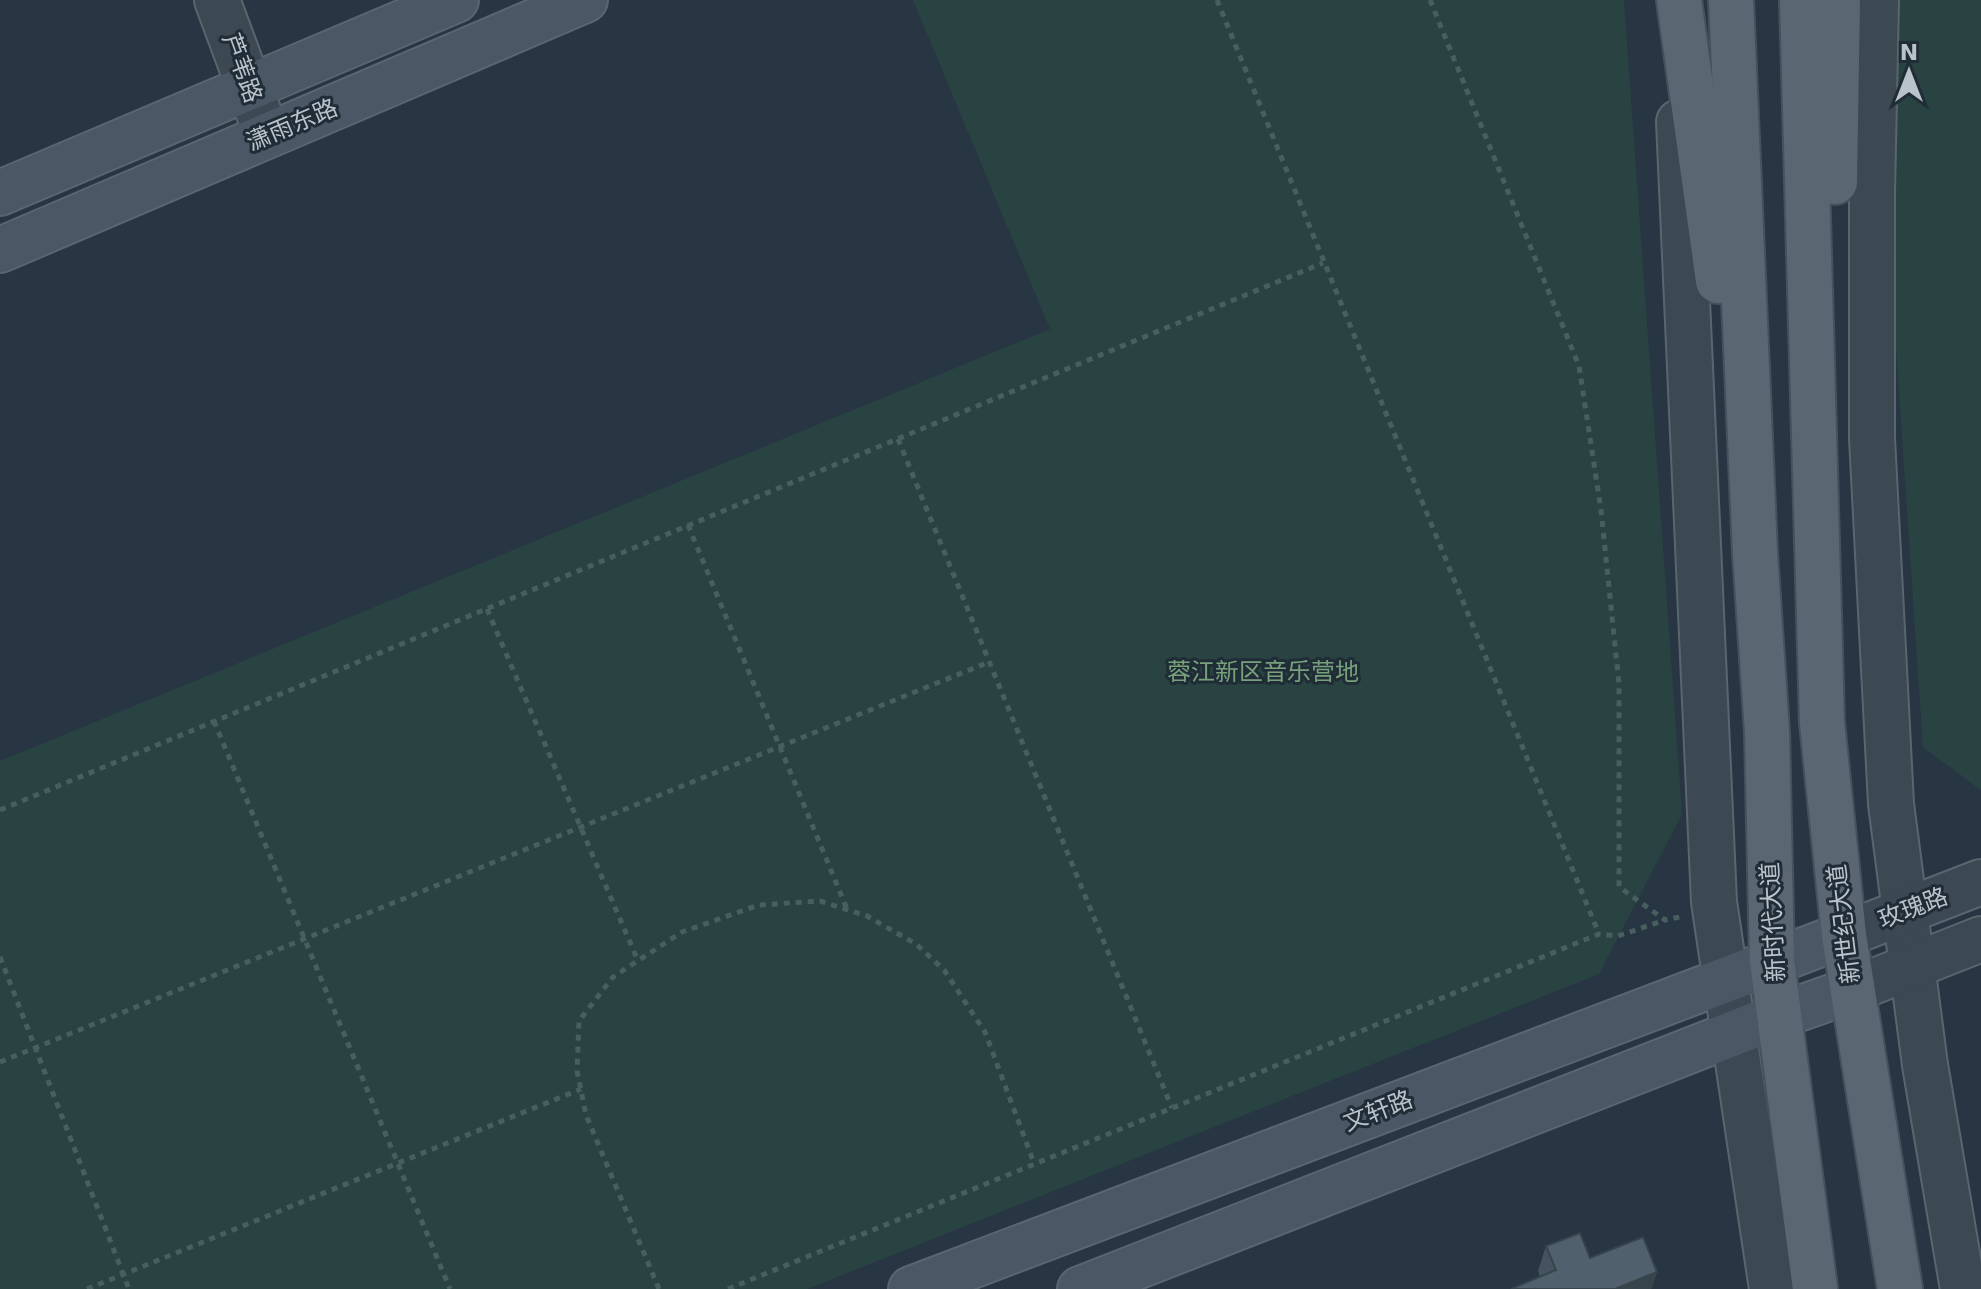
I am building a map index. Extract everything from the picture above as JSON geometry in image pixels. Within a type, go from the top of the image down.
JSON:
[{"type":"main road","points":[[0,193],[456,0]]},
{"type":"main road","name":"潇雨东路","points":[[0,250],[585,0]]},
{"type":"main road","points":[[1676,0],[1755,553]]},
{"type":"main road","points":[[1731,0],[1755,553]]},
{"type":"main road","points":[[1802,0],[1817,555]]},
{"type":"main road","points":[[1817,555],[1830,392],[1838,0]]},
{"type":"main road","name":"新时代大道","points":[[1755,553],[1767,732],[1772,961],[1815,1289]]},
{"type":"main road","name":"新世纪大道","points":[[1817,555],[1822,723],[1844,935],[1900,1289]]},
{"type":"main road","name":"文轩路","points":[[911,1289],[1844,935]]},
{"type":"main road","points":[[1080,1289],[1778,1016],[1852,990]]},
{"type":"street","name":"芦苇路","points":[[217,0],[267,135]]},
{"type":"street","points":[[1676,0],[1715,908],[1772,1289]]},
{"type":"street","points":[[1876,0],[1872,438],[1891,804],[1925,1065],[1963,1289]]},
{"type":"street","name":"玫瑰路","points":[[1844,935],[1981,882]]},
{"type":"street","points":[[1852,990],[1981,939]]},
{"type":"path","points":[[1217,0],[1599,934]]},
{"type":"path","points":[[1430,0],[1579,366],[1601,510],[1619,684],[1619,887],[1665,920]]},
{"type":"path","points":[[0,810],[1323,263]]},
{"type":"path","points":[[898,439],[1172,1108]]},
{"type":"path","points":[[688,525],[847,910]]},
{"type":"path","points":[[487,608],[638,961]]},
{"type":"path","points":[[0,1062],[989,662]]},
{"type":"path","points":[[214,721],[450,1289]]},
{"type":"path","points":[[659,1289],[586,1115],[577,1071],[579,1021],[613,977],[682,932],[759,905],[820,901],[867,916],[916,944],[944,970],[985,1032],[1034,1163]]},
{"type":"path","points":[[728,1289],[1599,934],[1618,936],[1715,908]]},
{"type":"path","points":[[0,957],[129,1289]]},
{"type":"path","points":[[87,1289],[581,1089]]},
{"type":"green space","name":"蓉江新区音乐营地","points":[[913,0],[1624,0],[1682,814],[1599,974],[807,1289],[0,1289],[0,761],[1050,329]]},
{"type":"green space","points":[[1888,0],[1981,0],[1981,790],[1923,747],[1880,110]]},
{"type":"building","points":[[1580,1233],[1590,1258],[1643,1237],[1657,1272],[1615,1289],[1511,1289],[1556,1270],[1546,1246]]}]
